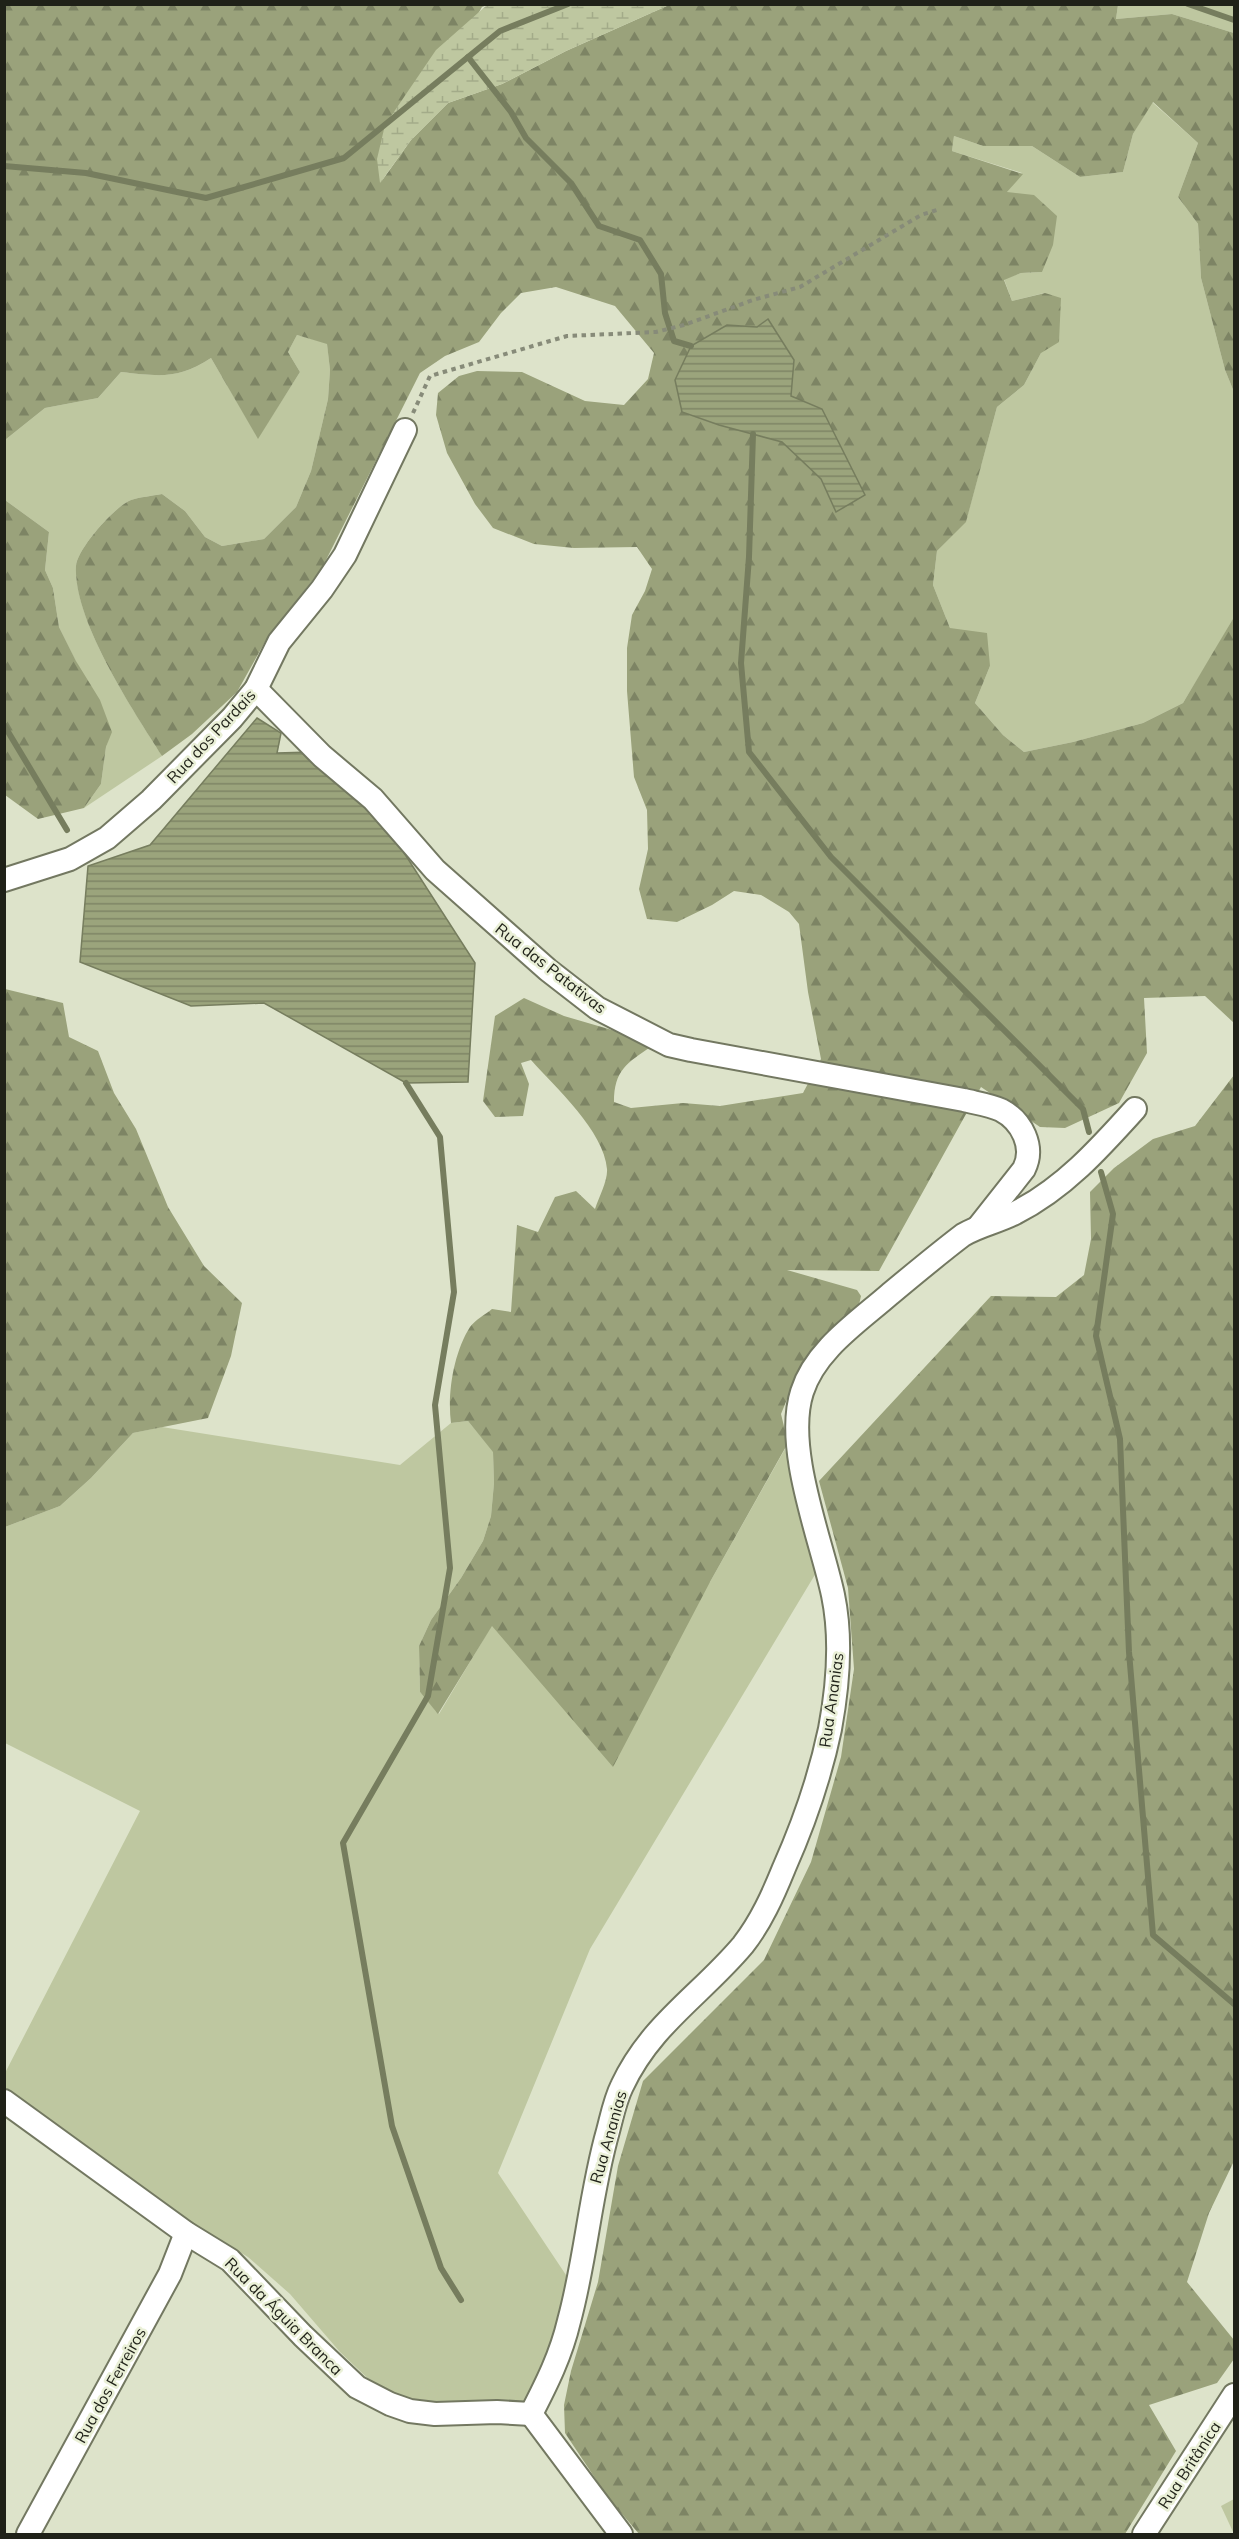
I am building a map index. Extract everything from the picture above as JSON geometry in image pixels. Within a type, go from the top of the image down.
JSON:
[{"type":"street","name":"Rua dos Pardais","points":[[4,880],[70,859],[107,838],[203,750],[256,689],[279,642],[322,589],[345,555],[405,430]]},
{"type":"street","name":"Rua das Patativas","points":[[256,689],[322,756],[373,799],[435,870],[548,970],[597,1008],[669,1045],[964,1100],[993,1107],[1010,1117],[1026,1138],[1028,1161],[979,1226]]},
{"type":"street","name":"Rua Ananias","points":[[531,2414],[557,2362],[570,2318],[591,2198],[619,2091],[636,2057],[672,2015],[743,1945],[770,1901],[814,1792],[831,1726],[838,1653],[838,1627],[834,1598],[798,1450],[797,1408],[802,1389],[829,1349],[852,1326],[945,1248],[979,1226],[1013,1214],[1063,1182],[1102,1146],[1135,1109]]},
{"type":"street","name":"Rua da Águia Branca","points":[[4,2101],[186,2233],[230,2260],[303,2337],[357,2387],[390,2404],[410,2411],[435,2414],[497,2412],[531,2414]]},
{"type":"street","name":"Rua dos Ferreiros","points":[[28,2535],[170,2274],[186,2233]]},
{"type":"street","name":"Rua Britânica","points":[[1144,2535],[1234,2395]]},
{"type":"street","points":[[531,2414],[621,2535]]},
{"type":"path","points":[[405,430],[430,376],[567,336],[656,332],[684,325],[800,286],[921,215],[937,210]]},
{"type":"green space","points":[[5,5],[487,5],[482,7],[381,182],[411,140],[448,103],[502,84],[566,51],[669,5],[1118,5],[1116,19],[1172,14],[1234,33],[1234,392],[1225,370],[1201,278],[1198,224],[1178,197],[1198,143],[1153,102],[1133,134],[1123,172],[1080,177],[1032,146],[983,146],[954,136],[952,151],[1023,174],[1007,192],[1034,195],[1057,216],[1053,245],[1042,272],[1021,273],[1004,280],[1012,301],[1045,293],[1061,298],[1059,342],[1041,353],[1024,385],[997,407],[966,522],[937,551],[933,585],[950,628],[987,633],[990,666],[975,703],[1003,735],[1024,752],[1073,742],[1143,723],[1183,703],[1234,617],[1234,1023],[1205,996],[1144,998],[1147,1053],[1119,1103],[1065,1128],[1040,1127],[981,1087],[879,1271],[787,1270],[857,1290],[861,1296],[858,1309],[794,1382],[781,1414],[788,1443],[710,1582],[613,1767],[492,1626],[438,1714],[420,1692],[419,1646],[431,1620],[461,1578],[483,1541],[491,1516],[494,1483],[493,1452],[468,1421],[451,1423],[451,1386],[460,1348],[470,1327],[492,1309],[511,1312],[517,1225],[538,1232],[555,1197],[576,1191],[595,1209],[607,1173],[604,1155],[588,1125],[531,1060],[521,1063],[529,1084],[523,1116],[495,1117],[483,1101],[495,1016],[524,998],[564,1016],[636,1037],[652,1046],[624,1068],[616,1082],[614,1102],[631,1108],[683,1103],[720,1106],[803,1093],[821,1059],[808,992],[799,924],[789,912],[761,895],[734,891],[677,922],[647,919],[639,889],[648,849],[647,810],[634,777],[627,691],[627,648],[632,615],[645,591],[652,569],[637,547],[574,548],[534,544],[493,528],[475,504],[447,453],[436,415],[438,393],[459,376],[477,371],[522,372],[585,401],[624,405],[648,379],[654,353],[615,306],[556,287],[521,293],[501,313],[479,342],[445,356],[420,373],[322,568],[266,640],[237,692],[192,734],[162,756],[121,690],[94,638],[78,588],[76,566],[78,559],[90,539],[116,510],[131,500],[162,494],[185,511],[205,537],[222,546],[264,539],[296,507],[311,471],[328,399],[330,370],[327,344],[297,335],[288,352],[300,372],[258,439],[211,358],[188,370],[168,375],[121,372],[98,398],[45,408],[5,440]],"holes":[[[768,319],[794,360],[790,396],[864,495],[836,512],[821,479],[782,442],[719,425],[682,412],[727,325],[757,327]]]},
{"type":"green space","points":[[487,5],[669,5],[566,51],[502,84],[448,103],[411,140],[380,183],[377,159],[385,125],[436,50]]},
{"type":"green space","points":[[1118,5],[1234,5],[1234,33],[1172,14],[1116,19]]},
{"type":"green space","points":[[1152,102],[1198,143],[1178,197],[1198,224],[1201,278],[1225,370],[1234,392],[1234,617],[1183,703],[1143,723],[1073,742],[1024,752],[1003,735],[975,703],[990,666],[950,628],[933,585],[937,551],[966,521],[997,407],[1024,385],[1041,353],[1044,293],[1012,301],[1004,279],[1021,273],[1042,272],[1006,193],[1022,173],[952,151],[954,136],[983,146],[1032,146],[1080,177],[1123,172],[1133,134]]},
{"type":"green space","points":[[297,335],[327,343],[330,370],[328,399],[311,471],[296,507],[264,539],[222,546],[205,537],[185,511],[162,494],[138,498],[124,504],[107,519],[90,539],[78,559],[76,566],[78,588],[84,613],[94,638],[121,690],[162,756],[84,808],[101,784],[106,747],[111,732],[59,627],[53,588],[45,570],[49,532],[5,500],[5,440],[45,408],[98,398],[121,372],[168,375],[188,370],[211,358],[258,438],[300,372],[288,352]]},
{"type":"green space","points":[[5,500],[49,532],[45,570],[53,588],[59,627],[76,661],[100,700],[112,732],[106,747],[101,784],[84,808],[38,819],[5,795]]},
{"type":"green space","points":[[5,989],[63,1003],[69,1037],[98,1051],[114,1093],[136,1129],[168,1207],[204,1266],[242,1303],[231,1356],[208,1418],[133,1433],[91,1478],[60,1506],[5,1527]]},
{"type":"green space","points":[[1234,1075],[1234,2161],[1209,2213],[1187,2282],[1234,2340],[1234,2359],[1217,2383],[1149,2405],[1176,2451],[1125,2534],[639,2534],[607,2496],[565,2433],[564,2405],[571,2371],[598,2282],[618,2166],[643,2081],[764,1960],[811,1862],[841,1757],[854,1669],[848,1588],[819,1481],[991,1296],[1056,1297],[1084,1275],[1091,1239],[1090,1192],[1114,1168],[1153,1139],[1195,1126]]},
{"type":"green space","points":[[468,1421],[493,1451],[494,1483],[491,1516],[483,1541],[461,1578],[431,1620],[419,1646],[420,1692],[439,1714],[492,1625],[710,1582],[785,1449],[816,1573],[590,1949],[498,2173],[570,2281],[551,2356],[533,2393],[520,2403],[425,2404],[379,2389],[340,2352],[290,2294],[248,2257],[183,2218],[5,2088],[5,2073],[140,1811],[5,1743],[5,1527],[60,1506],[91,1478],[133,1433],[162,1427],[400,1465],[451,1423]]},
{"type":"green space","points":[[1234,2499],[1234,2534],[1221,2506]]},
{"type":"shaded area","points":[[768,319],[794,360],[791,396],[822,409],[865,495],[836,512],[821,479],[782,442],[719,425],[682,412],[675,380],[691,346],[727,325],[757,327]]},
{"type":"shaded area","points":[[257,718],[281,733],[277,753],[311,752],[372,803],[475,963],[468,1082],[406,1083],[264,1003],[191,1006],[80,962],[88,866],[150,845]]},
{"type":"waterway","points":[[4,166],[86,173],[206,198],[344,158],[500,31],[568,4]]},
{"type":"waterway","points":[[1188,4],[1234,20]]},
{"type":"waterway","points":[[468,57],[511,112],[526,138],[571,183],[599,226],[640,240],[661,274],[665,313],[674,341],[691,346]]},
{"type":"waterway","points":[[753,434],[749,557],[741,663],[749,752],[831,857],[1083,1109],[1089,1132]]},
{"type":"waterway","points":[[4,725],[67,830]]},
{"type":"waterway","points":[[406,1083],[440,1137],[454,1292],[435,1405],[450,1568],[428,1696],[343,1843],[392,2126],[441,2268],[461,2300]]},
{"type":"waterway","points":[[1101,1172],[1113,1214],[1096,1336],[1120,1439],[1129,1652],[1153,1935],[1234,2004]]}]
